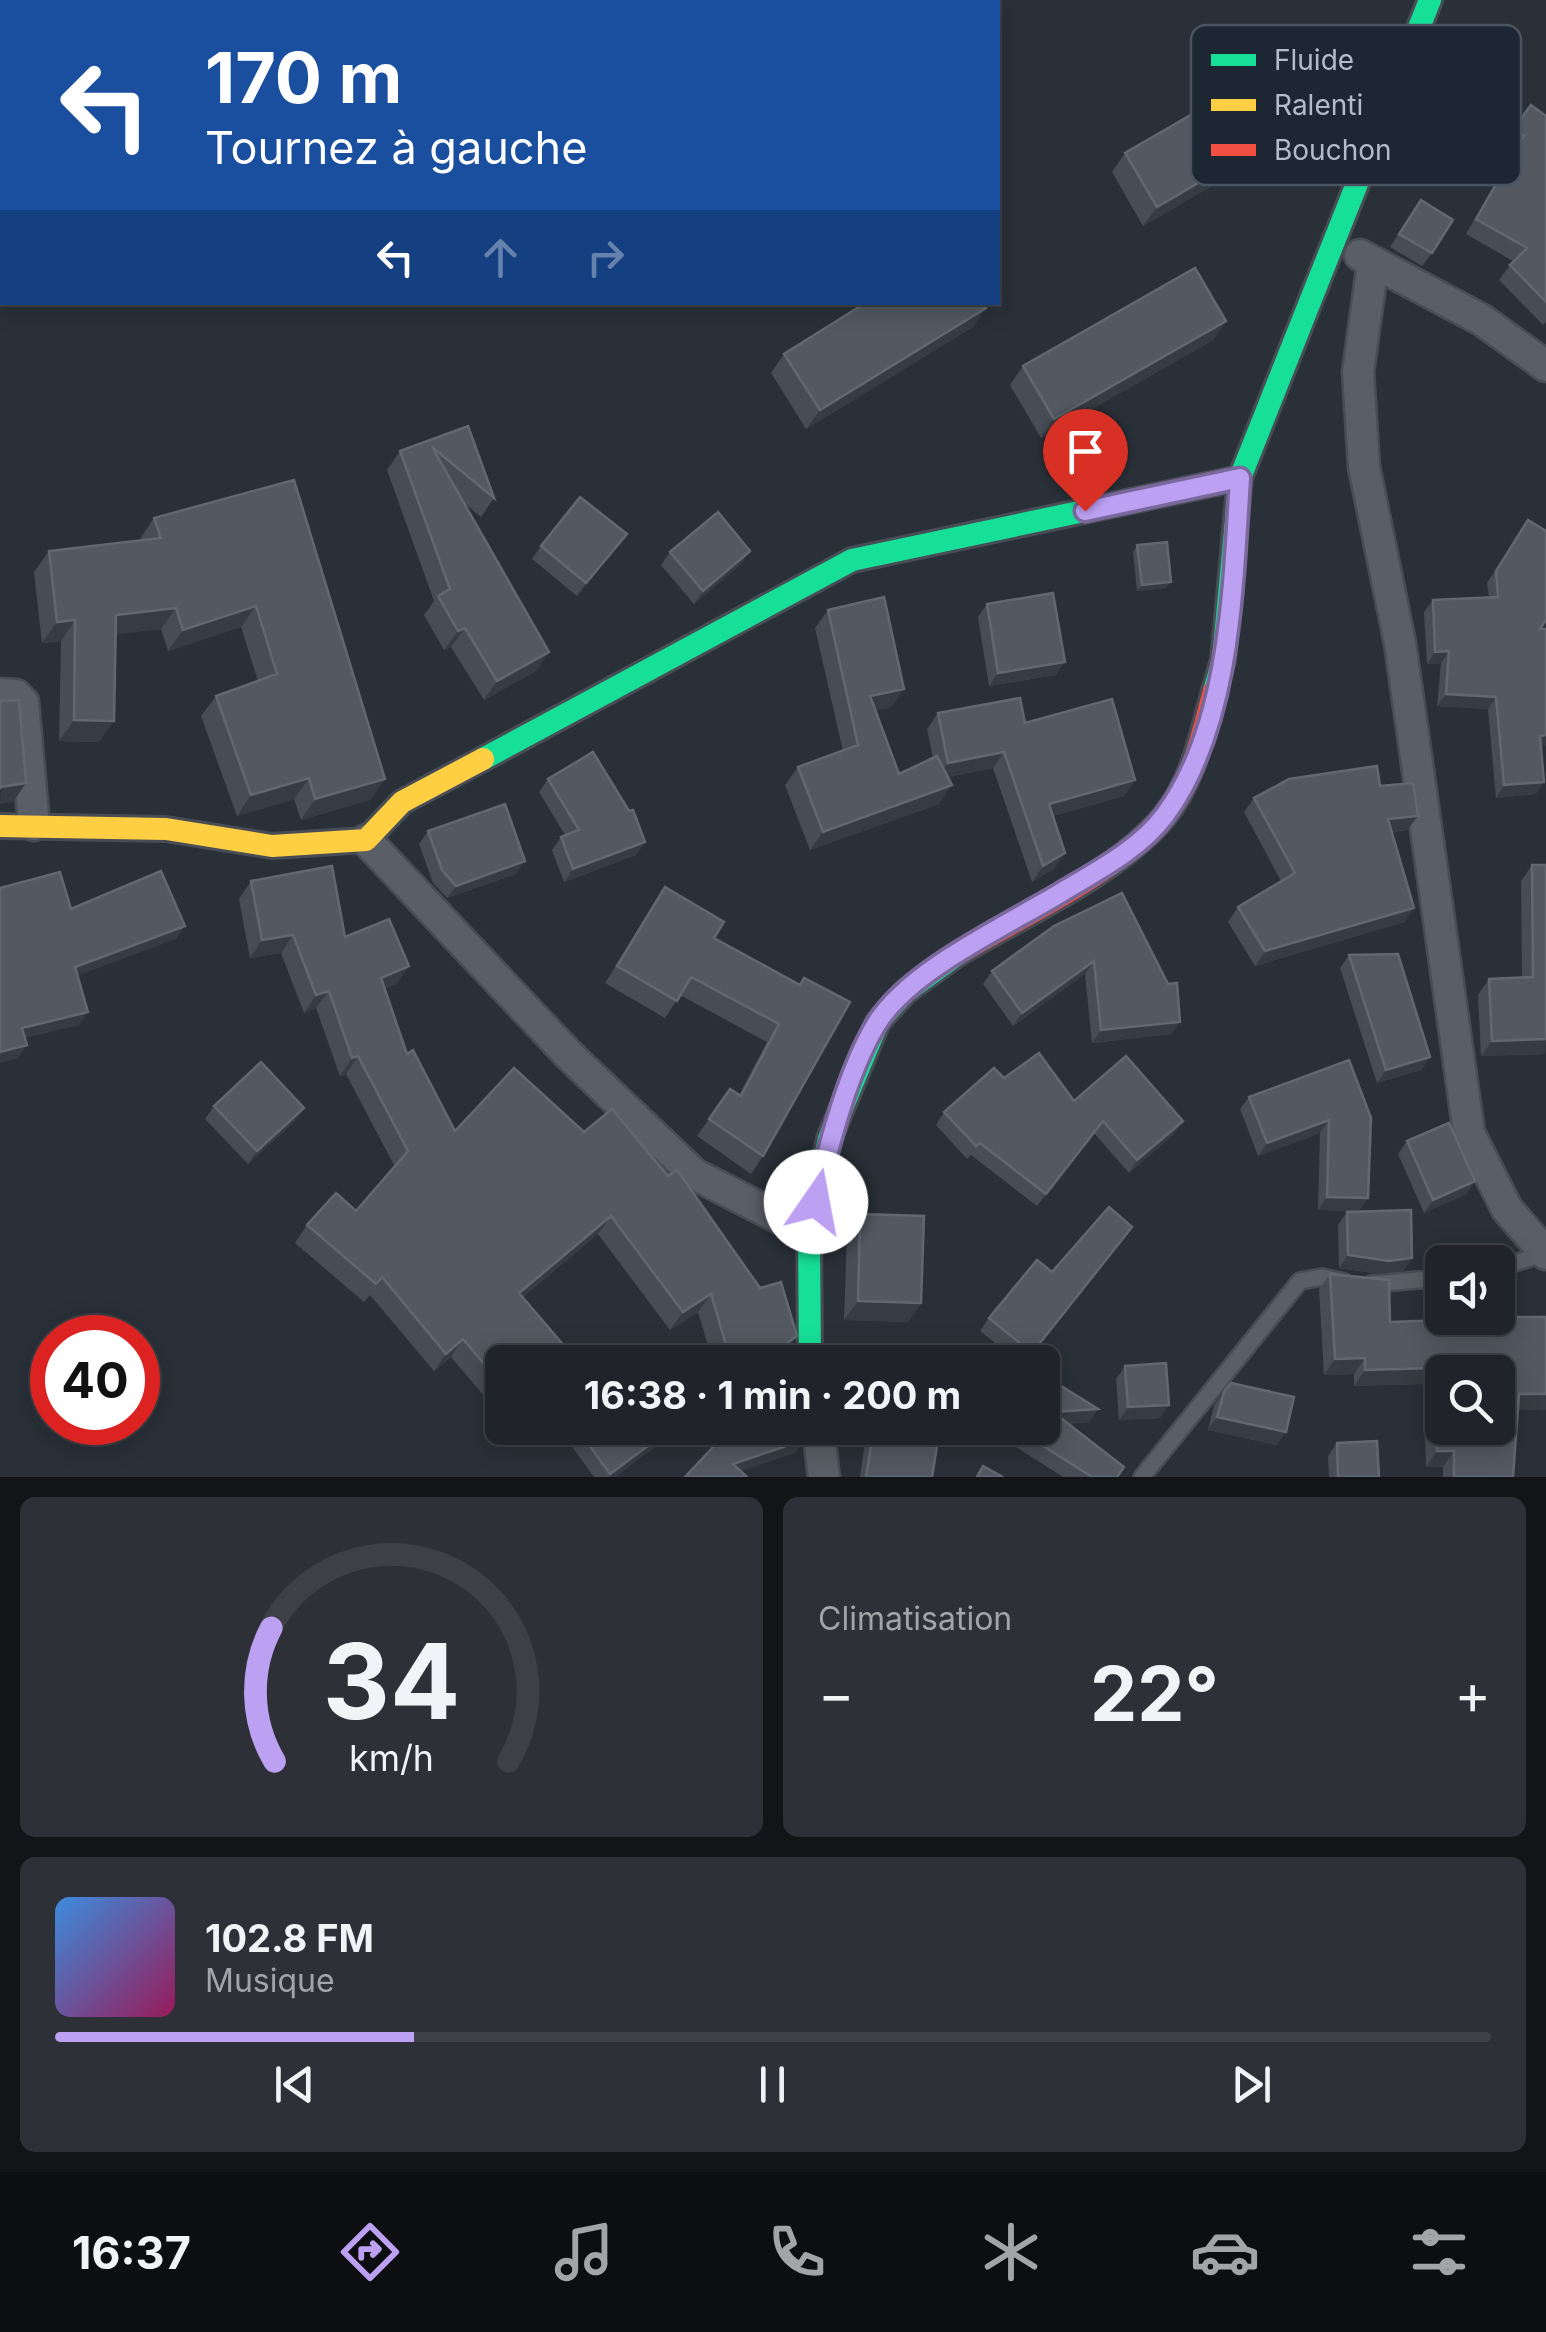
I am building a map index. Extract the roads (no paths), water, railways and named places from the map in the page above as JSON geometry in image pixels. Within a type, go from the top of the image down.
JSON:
[{"type":"street","points":[[1420,25],[1430,0]]},
{"type":"street","points":[[810,1345],[810,1233],[830,1139],[878,1022],[905,992],[955,956],[1118,858],[1164,817],[1187,777],[1223,660],[1240,478],[1290,343],[1358,185]]},
{"type":"street","points":[[1337,240],[1482,320],[1546,366]]},
{"type":"street","points":[[1373,263],[1358,372],[1364,467],[1400,642],[1470,1133],[1508,1209],[1545,1253]]},
{"type":"street","points":[[0,826],[166,830],[272,846],[366,840],[402,802],[852,560],[1240,478]]},
{"type":"street","points":[[0,694],[16,694],[23,702],[34,825]]},
{"type":"street","points":[[366,840],[569,1055],[694,1174],[810,1233]]},
{"type":"street","points":[[820,1445],[824,1477]]},
{"type":"lane","points":[[1515,1263],[1545,1253]]},
{"type":"lane","points":[[1142,1477],[1300,1281],[1322,1277],[1380,1284],[1425,1280]]}]
